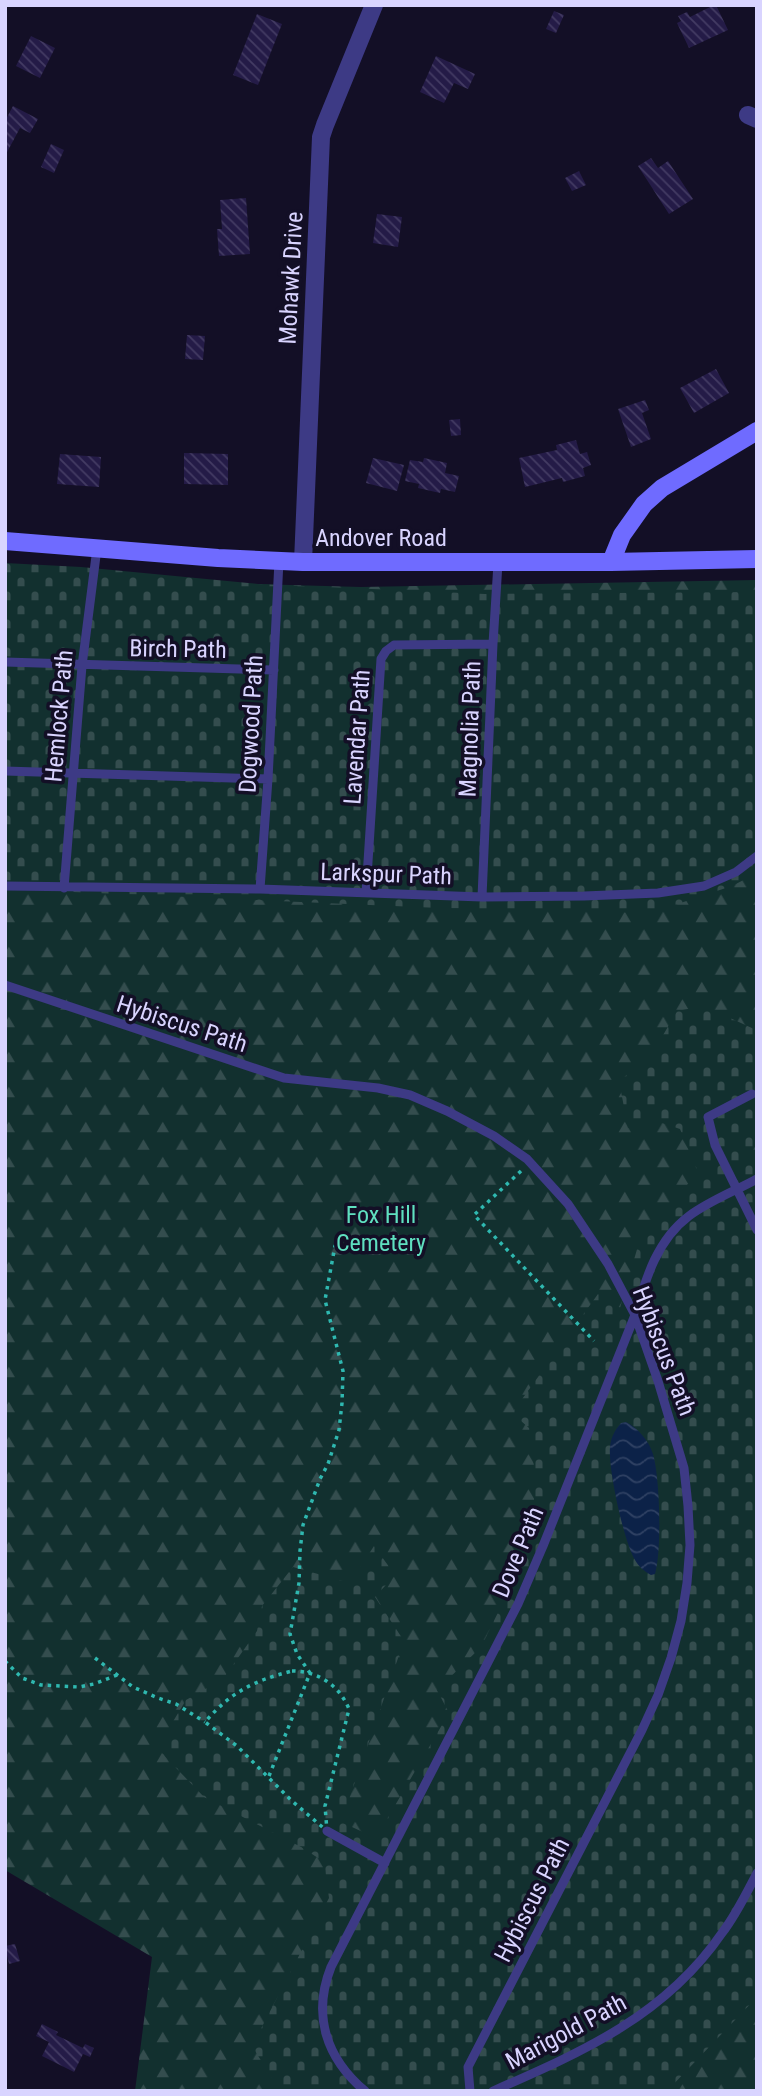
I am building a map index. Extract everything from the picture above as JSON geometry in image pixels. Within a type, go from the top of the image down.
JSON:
[{"type":"main road","points":[[611,562],[622,535],[643,504],[662,488],[757,431]]},
{"type":"main road","name":"Andover Road","points":[[5,541],[303,562],[498,563],[757,559]]},
{"type":"street","name":"Mohawk Drive","points":[[303,562],[321,137],[374,5]]},
{"type":"lane","name":"Hemlock Path","points":[[64,888],[82,666],[97,548]]},
{"type":"lane","name":"Dogwood Path","points":[[260,889],[279,561]]},
{"type":"lane","name":"Magnolia Path","points":[[482,897],[492,644],[498,563]]},
{"type":"lane","name":"Lavendar Path","points":[[366,893],[381,659],[394,645],[492,644]]},
{"type":"lane","name":"Birch Path","points":[[5,662],[274,670]]},
{"type":"lane","points":[[5,771],[268,779]]},
{"type":"lane","name":"Larkspur Path","points":[[5,886],[260,889],[482,897],[658,893],[704,886],[736,872],[757,856]]},
{"type":"lane","name":"Hybiscus Path","points":[[5,985],[284,1078],[378,1088],[410,1096],[447,1111],[494,1136],[530,1162],[568,1204],[608,1264],[635,1315],[684,1468],[690,1545],[681,1621],[662,1683],[642,1730],[468,2067],[470,2091]]},
{"type":"lane","points":[[752,1094],[708,1117],[715,1145],[757,1230]]},
{"type":"lane","name":"Dove Path","points":[[365,2091],[345,2070],[324,2029],[322,2001],[331,1967],[518,1604],[635,1315],[651,1265],[672,1232],[691,1214],[757,1179]]},
{"type":"lane","points":[[327,1830],[385,1863]]},
{"type":"lane","name":"Marigold Path","points":[[493,2091],[604,2039],[657,2003],[681,1982],[716,1942],[757,1873]]},
{"type":"path","points":[[530,1162],[474,1214],[594,1341]]},
{"type":"path","points":[[310,1673],[290,1634],[299,1583],[303,1525],[339,1430],[343,1371],[325,1300],[335,1246],[345,1232]]},
{"type":"path","points":[[95,1658],[134,1687],[176,1704],[205,1722],[237,1746],[292,1801],[327,1830]]},
{"type":"path","points":[[5,1661],[22,1678],[41,1685],[79,1687],[117,1675]]},
{"type":"path","points":[[205,1722],[230,1697],[255,1682],[292,1671],[310,1673],[330,1682],[344,1696],[349,1709],[325,1806],[327,1830]]},
{"type":"path","points":[[269,1776],[310,1673]]},
{"type":"green space","points":[[5,563],[81,567],[258,584],[485,594],[757,592],[757,873],[732,886],[650,913],[440,908],[5,889]]},
{"type":"green space","name":"Fox Hill Cemetery","points":[[5,577],[361,587],[757,580],[757,2091],[135,2091],[152,1957],[5,1870]]},
{"type":"green space","points":[[704,1006],[754,1029],[757,1034],[757,1145],[747,1151],[757,1167],[757,1997],[667,2091],[280,2091],[252,2046],[329,1898],[324,1862],[303,1848],[204,1797],[157,1748],[186,1700],[223,1679],[257,1631],[262,1606],[293,1567],[350,1583],[374,1546],[395,1575],[375,1597],[404,1641],[341,1822],[376,1838],[449,1713],[437,1690],[481,1647],[516,1576],[533,1527],[535,1474],[529,1428],[512,1413],[598,1294],[620,1308],[640,1239],[678,1193],[699,1174],[680,1129],[647,1118],[628,1128],[619,1081],[651,1056],[677,1011]]},
{"type":"water","points":[[626,1422],[646,1440],[655,1465],[659,1548],[655,1574],[651,1575],[638,1565],[631,1551],[614,1488],[610,1457],[612,1437],[621,1423]]},
{"type":"building","points":[[714,5],[728,30],[689,48],[677,23],[681,21],[678,16],[687,12],[690,17]]},
{"type":"building","points":[[554,11],[564,15],[556,33],[546,29]]},
{"type":"building","points":[[257,14],[282,24],[258,85],[233,75]]},
{"type":"building","points":[[31,36],[55,48],[40,78],[16,66]]},
{"type":"building","points":[[436,56],[475,74],[468,89],[454,83],[444,103],[420,92]]},
{"type":"building","points":[[13,106],[38,119],[30,133],[20,128],[5,156],[5,121]]},
{"type":"building","points":[[51,144],[64,150],[54,173],[41,167]]},
{"type":"building","points":[[651,158],[658,168],[668,161],[693,199],[669,214],[638,166]]},
{"type":"building","points":[[579,171],[586,185],[572,191],[565,178]]},
{"type":"building","points":[[246,198],[250,254],[219,256],[217,229],[222,229],[220,200]]},
{"type":"building","points":[[377,214],[402,217],[398,247],[373,243]]},
{"type":"building","points":[[187,335],[205,336],[203,360],[185,359]]},
{"type":"building","points":[[716,369],[729,393],[694,413],[680,388]]},
{"type":"building","points":[[645,400],[649,410],[642,413],[651,439],[631,447],[618,409]]},
{"type":"building","points":[[460,419],[461,435],[451,436],[449,420]]},
{"type":"building","points":[[576,440],[580,454],[587,452],[591,465],[583,468],[585,476],[563,482],[562,478],[525,487],[519,458],[557,450],[556,445]]},
{"type":"building","points":[[184,453],[228,454],[228,485],[184,484]]},
{"type":"building","points":[[60,454],[101,457],[99,487],[57,484]]},
{"type":"building","points":[[373,458],[404,465],[397,491],[366,483]]},
{"type":"building","points":[[424,458],[447,463],[445,473],[459,476],[455,492],[441,489],[440,493],[418,488],[419,484],[405,481],[410,460],[423,462]]},
{"type":"building","points":[[15,1944],[20,1961],[9,1964],[5,1946]]},
{"type":"building","points":[[42,2024],[58,2032],[56,2035],[83,2048],[85,2044],[94,2048],[90,2057],[83,2054],[74,2072],[42,2056],[49,2042],[36,2036]]}]
